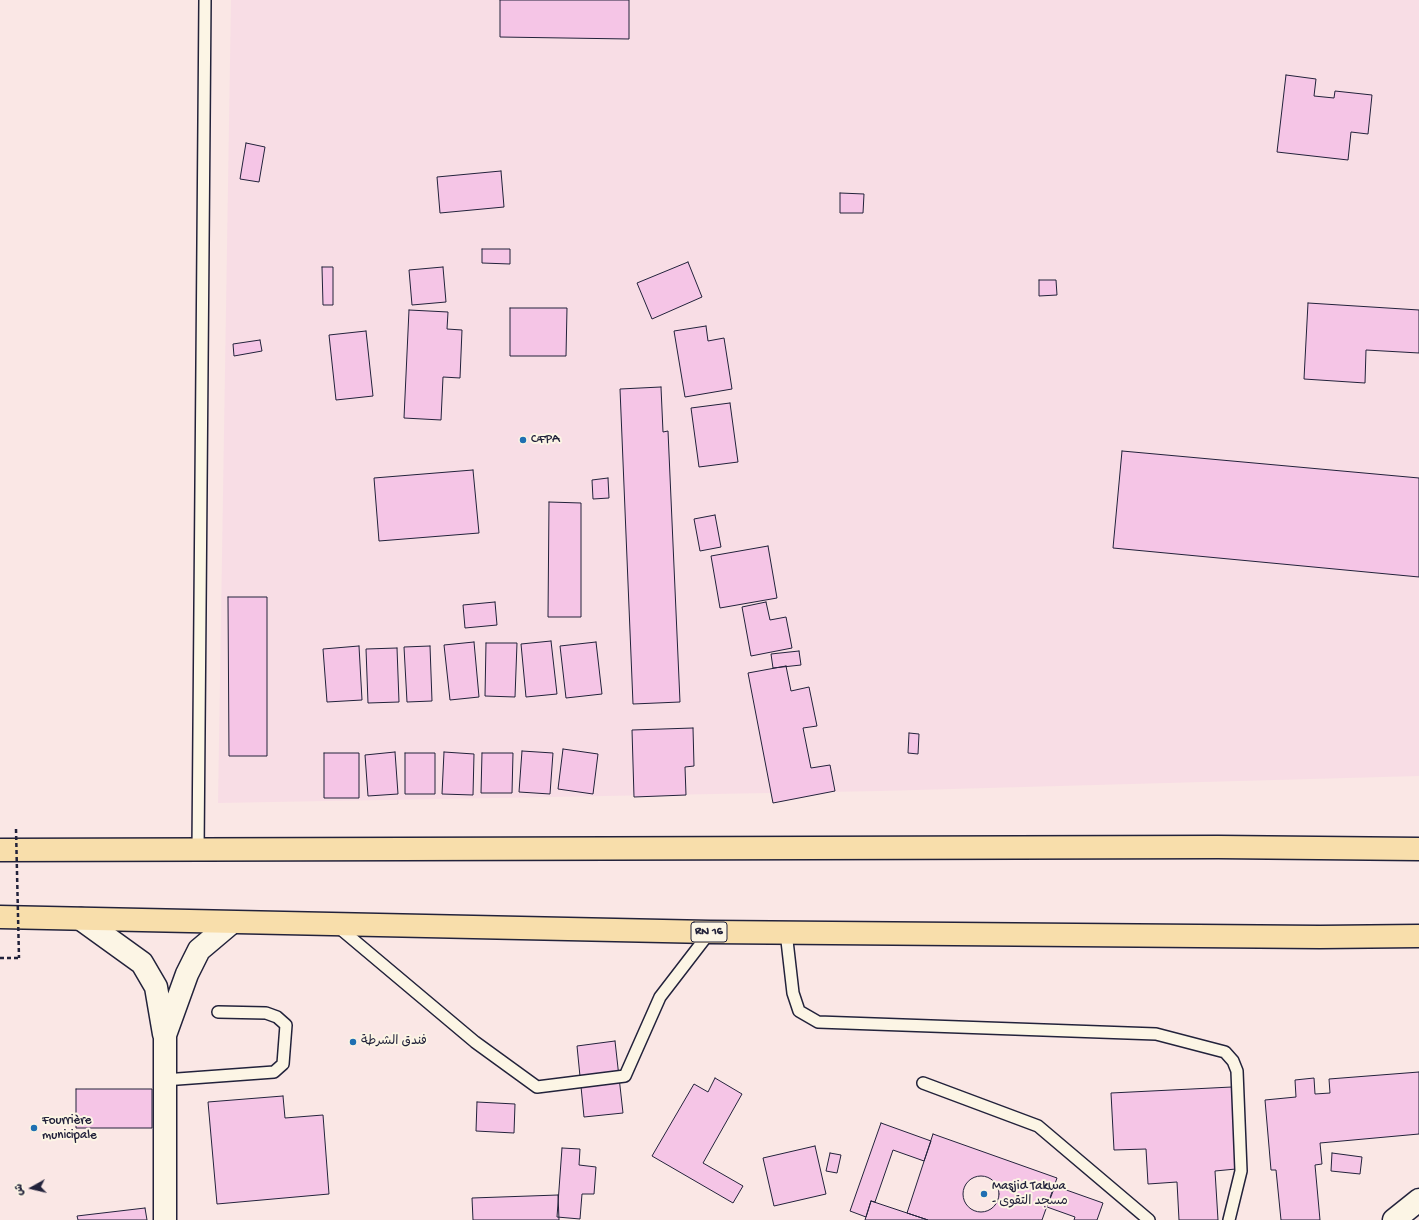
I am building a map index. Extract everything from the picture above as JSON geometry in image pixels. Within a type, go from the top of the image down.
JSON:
[{"type":"highway","points":[[0,850],[1194,847],[1419,848]]},
{"type":"highway","name":"RN 16","points":[[0,917],[337,926],[710,932],[1320,938],[1419,936]]},
{"type":"street","points":[[81,919],[142,963],[156,987],[165,1035],[165,1220]]},
{"type":"street","points":[[165,1035],[187,974],[199,950],[231,923]]},
{"type":"street","points":[[1394,1220],[1419,1200]]},
{"type":"lane","points":[[198,850],[205,0]]},
{"type":"lane","points":[[337,926],[475,1042],[536,1087],[625,1076],[660,997],[710,932]]},
{"type":"lane","points":[[786,932],[793,993],[799,1011],[818,1022],[1156,1034],[1224,1052],[1233,1061],[1237,1071],[1241,1171],[1229,1220]]},
{"type":"lane","points":[[164,1080],[274,1072],[283,1064],[286,1025],[277,1017],[266,1013],[218,1012]]},
{"type":"lane","points":[[923,1083],[1038,1126],[1149,1220]]},
{"type":"path","points":[[0,958],[19,958],[16,829]]},
{"type":"shaded area","points":[[231,0],[1419,0],[1419,776],[880,791],[218,803]]},
{"type":"building","points":[[500,0],[629,0],[629,39],[500,37]]},
{"type":"building","points":[[1286,75],[1316,79],[1314,96],[1334,98],[1335,91],[1372,95],[1368,134],[1351,132],[1348,160],[1277,152]]},
{"type":"building","points":[[246,143],[265,147],[259,182],[240,179]]},
{"type":"building","points":[[501,171],[504,207],[440,213],[437,177]]},
{"type":"building","points":[[840,193],[864,194],[863,213],[840,213]]},
{"type":"building","points":[[482,249],[510,249],[510,264],[482,263]]},
{"type":"building","points":[[688,262],[702,297],[652,319],[637,283]]},
{"type":"building","points":[[322,267],[333,267],[333,305],[323,305]]},
{"type":"building","points":[[443,267],[446,302],[412,305],[409,270]]},
{"type":"building","points":[[1039,280],[1056,280],[1057,295],[1039,296]]},
{"type":"building","points":[[1308,303],[1419,310],[1419,353],[1366,350],[1365,383],[1304,379]]},
{"type":"building","points":[[510,308],[567,308],[566,356],[510,356]]},
{"type":"building","points":[[409,310],[448,312],[447,329],[462,330],[460,378],[443,377],[441,420],[404,418]]},
{"type":"building","points":[[706,326],[708,341],[724,338],[732,389],[685,397],[674,331]]},
{"type":"building","points":[[366,331],[373,396],[336,400],[329,335]]},
{"type":"building","points":[[260,340],[262,351],[234,356],[233,344]]},
{"type":"building","points":[[661,387],[663,432],[668,431],[680,702],[633,704],[620,389]]},
{"type":"building","points":[[730,403],[738,462],[699,467],[691,408]]},
{"type":"building","points":[[1122,451],[1419,478],[1419,577],[1113,548]]},
{"type":"building","points":[[473,470],[479,533],[379,541],[374,478]]},
{"type":"building","points":[[608,478],[609,498],[593,499],[592,480]]},
{"type":"building","points":[[549,502],[581,503],[581,617],[548,617]]},
{"type":"building","points":[[715,515],[721,547],[700,551],[694,519]]},
{"type":"building","points":[[768,546],[777,598],[720,608],[711,556]]},
{"type":"building","points":[[228,597],[267,597],[267,756],[229,756]]},
{"type":"building","points":[[495,602],[497,625],[465,628],[463,605]]},
{"type":"building","points":[[766,602],[770,620],[786,617],[792,648],[751,656],[742,607]]},
{"type":"building","points":[[551,641],[557,694],[526,697],[521,644]]},
{"type":"building","points":[[474,642],[479,697],[450,700],[444,645]]},
{"type":"building","points":[[596,642],[602,694],[566,698],[560,646]]},
{"type":"building","points":[[486,643],[517,643],[515,697],[485,696]]},
{"type":"building","points":[[359,646],[362,700],[327,702],[323,649]]},
{"type":"building","points":[[430,646],[432,701],[407,702],[404,647]]},
{"type":"building","points":[[397,648],[399,702],[368,703],[366,649]]},
{"type":"building","points":[[799,651],[801,665],[773,668],[771,654]]},
{"type":"building","points":[[786,666],[791,691],[809,687],[817,726],[803,728],[811,768],[830,765],[835,791],[773,803],[748,673]]},
{"type":"building","points":[[693,728],[694,766],[685,767],[686,795],[634,797],[632,730]]},
{"type":"building","points":[[909,733],[919,734],[918,754],[908,753]]},
{"type":"building","points":[[563,749],[598,754],[593,794],[558,789]]},
{"type":"building","points":[[522,751],[553,753],[550,794],[519,792]]},
{"type":"building","points":[[395,752],[398,794],[368,796],[365,755]]},
{"type":"building","points":[[444,752],[474,754],[473,795],[442,794]]},
{"type":"building","points":[[324,753],[359,753],[359,798],[324,798]]},
{"type":"building","points":[[405,753],[435,753],[435,794],[405,794]]},
{"type":"building","points":[[482,753],[513,753],[512,793],[481,793]]},
{"type":"building","points":[[615,1041],[623,1113],[584,1117],[577,1046]]},
{"type":"building","points":[[1419,1072],[1419,1134],[1320,1143],[1322,1164],[1315,1165],[1320,1220],[1281,1220],[1276,1170],[1271,1170],[1265,1100],[1296,1097],[1295,1080],[1314,1078],[1315,1094],[1330,1093],[1329,1079]]},
{"type":"building","points":[[715,1078],[742,1094],[703,1163],[743,1186],[733,1203],[652,1156],[694,1084],[708,1092]]},
{"type":"building","points":[[1232,1087],[1236,1169],[1215,1171],[1218,1220],[1179,1220],[1177,1182],[1148,1184],[1146,1149],[1114,1150],[1111,1093]]},
{"type":"building","points":[[76,1089],[152,1089],[152,1128],[76,1128]]},
{"type":"building","points":[[283,1096],[285,1118],[323,1115],[329,1194],[217,1204],[208,1102]]},
{"type":"building","points":[[477,1102],[515,1104],[514,1133],[476,1131]]},
{"type":"building","points":[[881,1123],[931,1141],[924,1161],[893,1150],[875,1202],[871,1201],[866,1217],[850,1211]]},
{"type":"building","points":[[933,1134],[1057,1178],[1042,1220],[928,1220],[907,1213]]},
{"type":"building","points":[[815,1146],[826,1194],[774,1206],[763,1158]]},
{"type":"building","points":[[562,1148],[580,1149],[579,1165],[596,1167],[594,1194],[582,1194],[580,1219],[557,1217]]},
{"type":"building","points":[[830,1153],[841,1155],[837,1173],[826,1171]]},
{"type":"building","points":[[1332,1153],[1362,1157],[1360,1174],[1331,1171]]},
{"type":"building","points":[[981,1176],[991,1179],[996,1184],[999,1194],[996,1204],[991,1209],[981,1212],[971,1209],[966,1204],[963,1194],[966,1184],[971,1179]]},
{"type":"building","points":[[1055,1186],[1103,1203],[1097,1220],[1074,1220],[1075,1217],[1047,1207]]},
{"type":"building","points":[[558,1195],[559,1220],[473,1220],[472,1198]]},
{"type":"building","points":[[871,1201],[928,1220],[865,1220]]},
{"type":"building","points":[[145,1208],[147,1220],[78,1220],[77,1216]]},
{"type":"place","name":"CFPA","points":[[523,440]]},
{"type":"place","name":"فندق الشرطة","points":[[353,1042]]},
{"type":"place","name":"Fourrière municipale","points":[[34,1128]]},
{"type":"place","name":"Masjid Takwa - مسجد التقوى","points":[[984,1194]]}]
